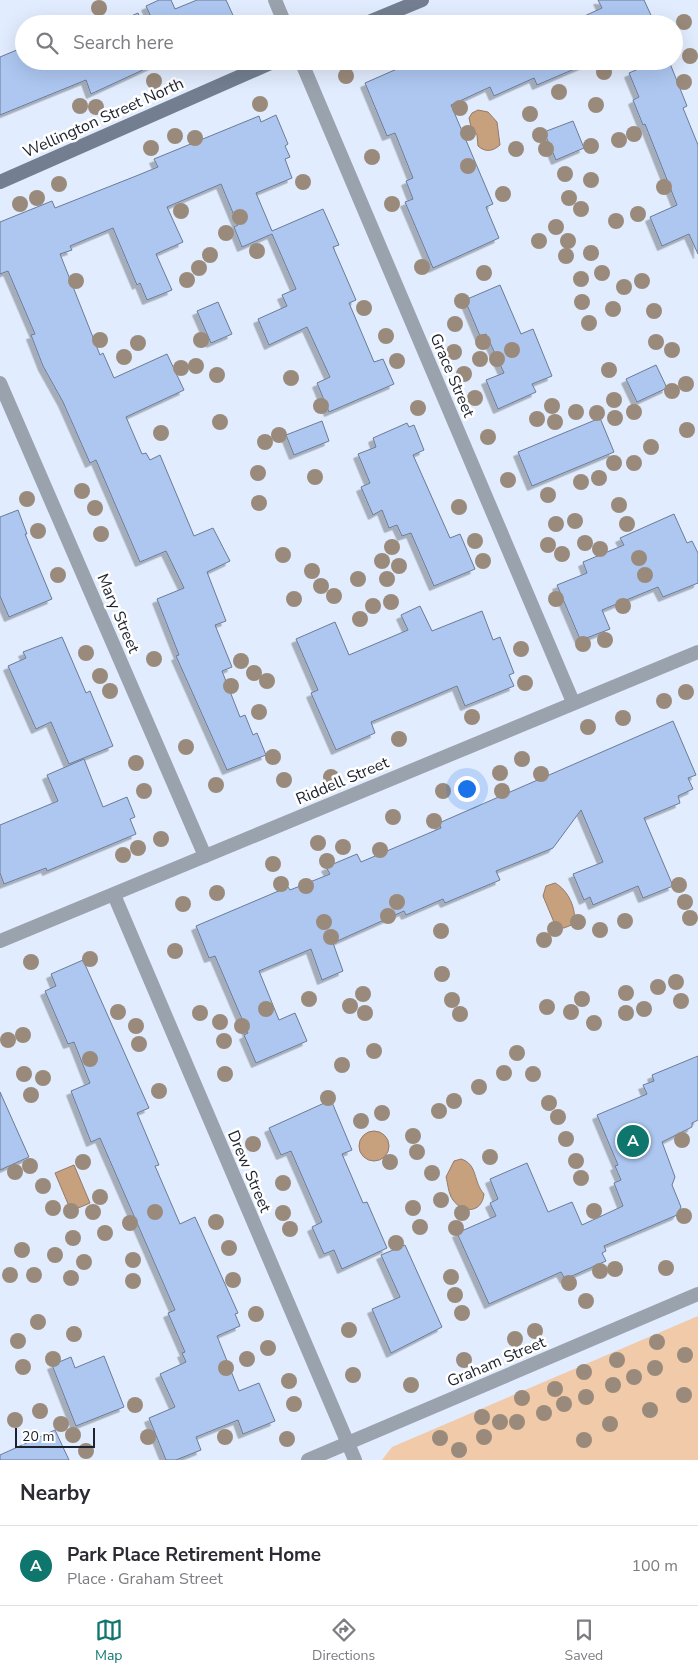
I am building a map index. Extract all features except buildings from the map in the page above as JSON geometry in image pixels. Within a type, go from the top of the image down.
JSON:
[{"type":"main road","points":[[386,15],[422,0]]},
{"type":"main road","name":"Wellington Street North","points":[[0,182],[255,70]]},
{"type":"street","points":[[275,0],[281,15]]},
{"type":"street","name":"Grace Street","points":[[305,70],[573,702]]},
{"type":"street","name":"Mary Street","points":[[0,383],[205,856]]},
{"type":"street","name":"Riddell Street","points":[[0,941],[573,702],[698,652]]},
{"type":"street","name":"Drew Street","points":[[114,895],[355,1460]]},
{"type":"street","name":"Graham Street","points":[[308,1460],[698,1294]]},
{"type":"shaded area","points":[[478,110],[488,112],[497,122],[500,145],[495,149],[484,150],[478,146],[477,135],[471,127],[469,118],[472,113]]},
{"type":"shaded area","points":[[555,883],[568,895],[573,906],[574,924],[564,928],[556,927],[543,896],[546,886]]},
{"type":"shaded area","points":[[374,1131],[385,1135],[389,1146],[385,1157],[374,1161],[363,1157],[359,1146],[363,1135]]},
{"type":"shaded area","points":[[461,1159],[466,1161],[473,1169],[484,1194],[483,1200],[476,1208],[467,1209],[457,1205],[451,1197],[448,1188],[446,1177],[454,1161]]},
{"type":"shaded area","points":[[74,1165],[90,1203],[71,1211],[55,1173]]},
{"type":"shaded area","points":[[698,1316],[698,1460],[382,1460],[392,1447]]},
{"type":"place","name":"Park Place Retirement Home","points":[[633,1141]]}]
